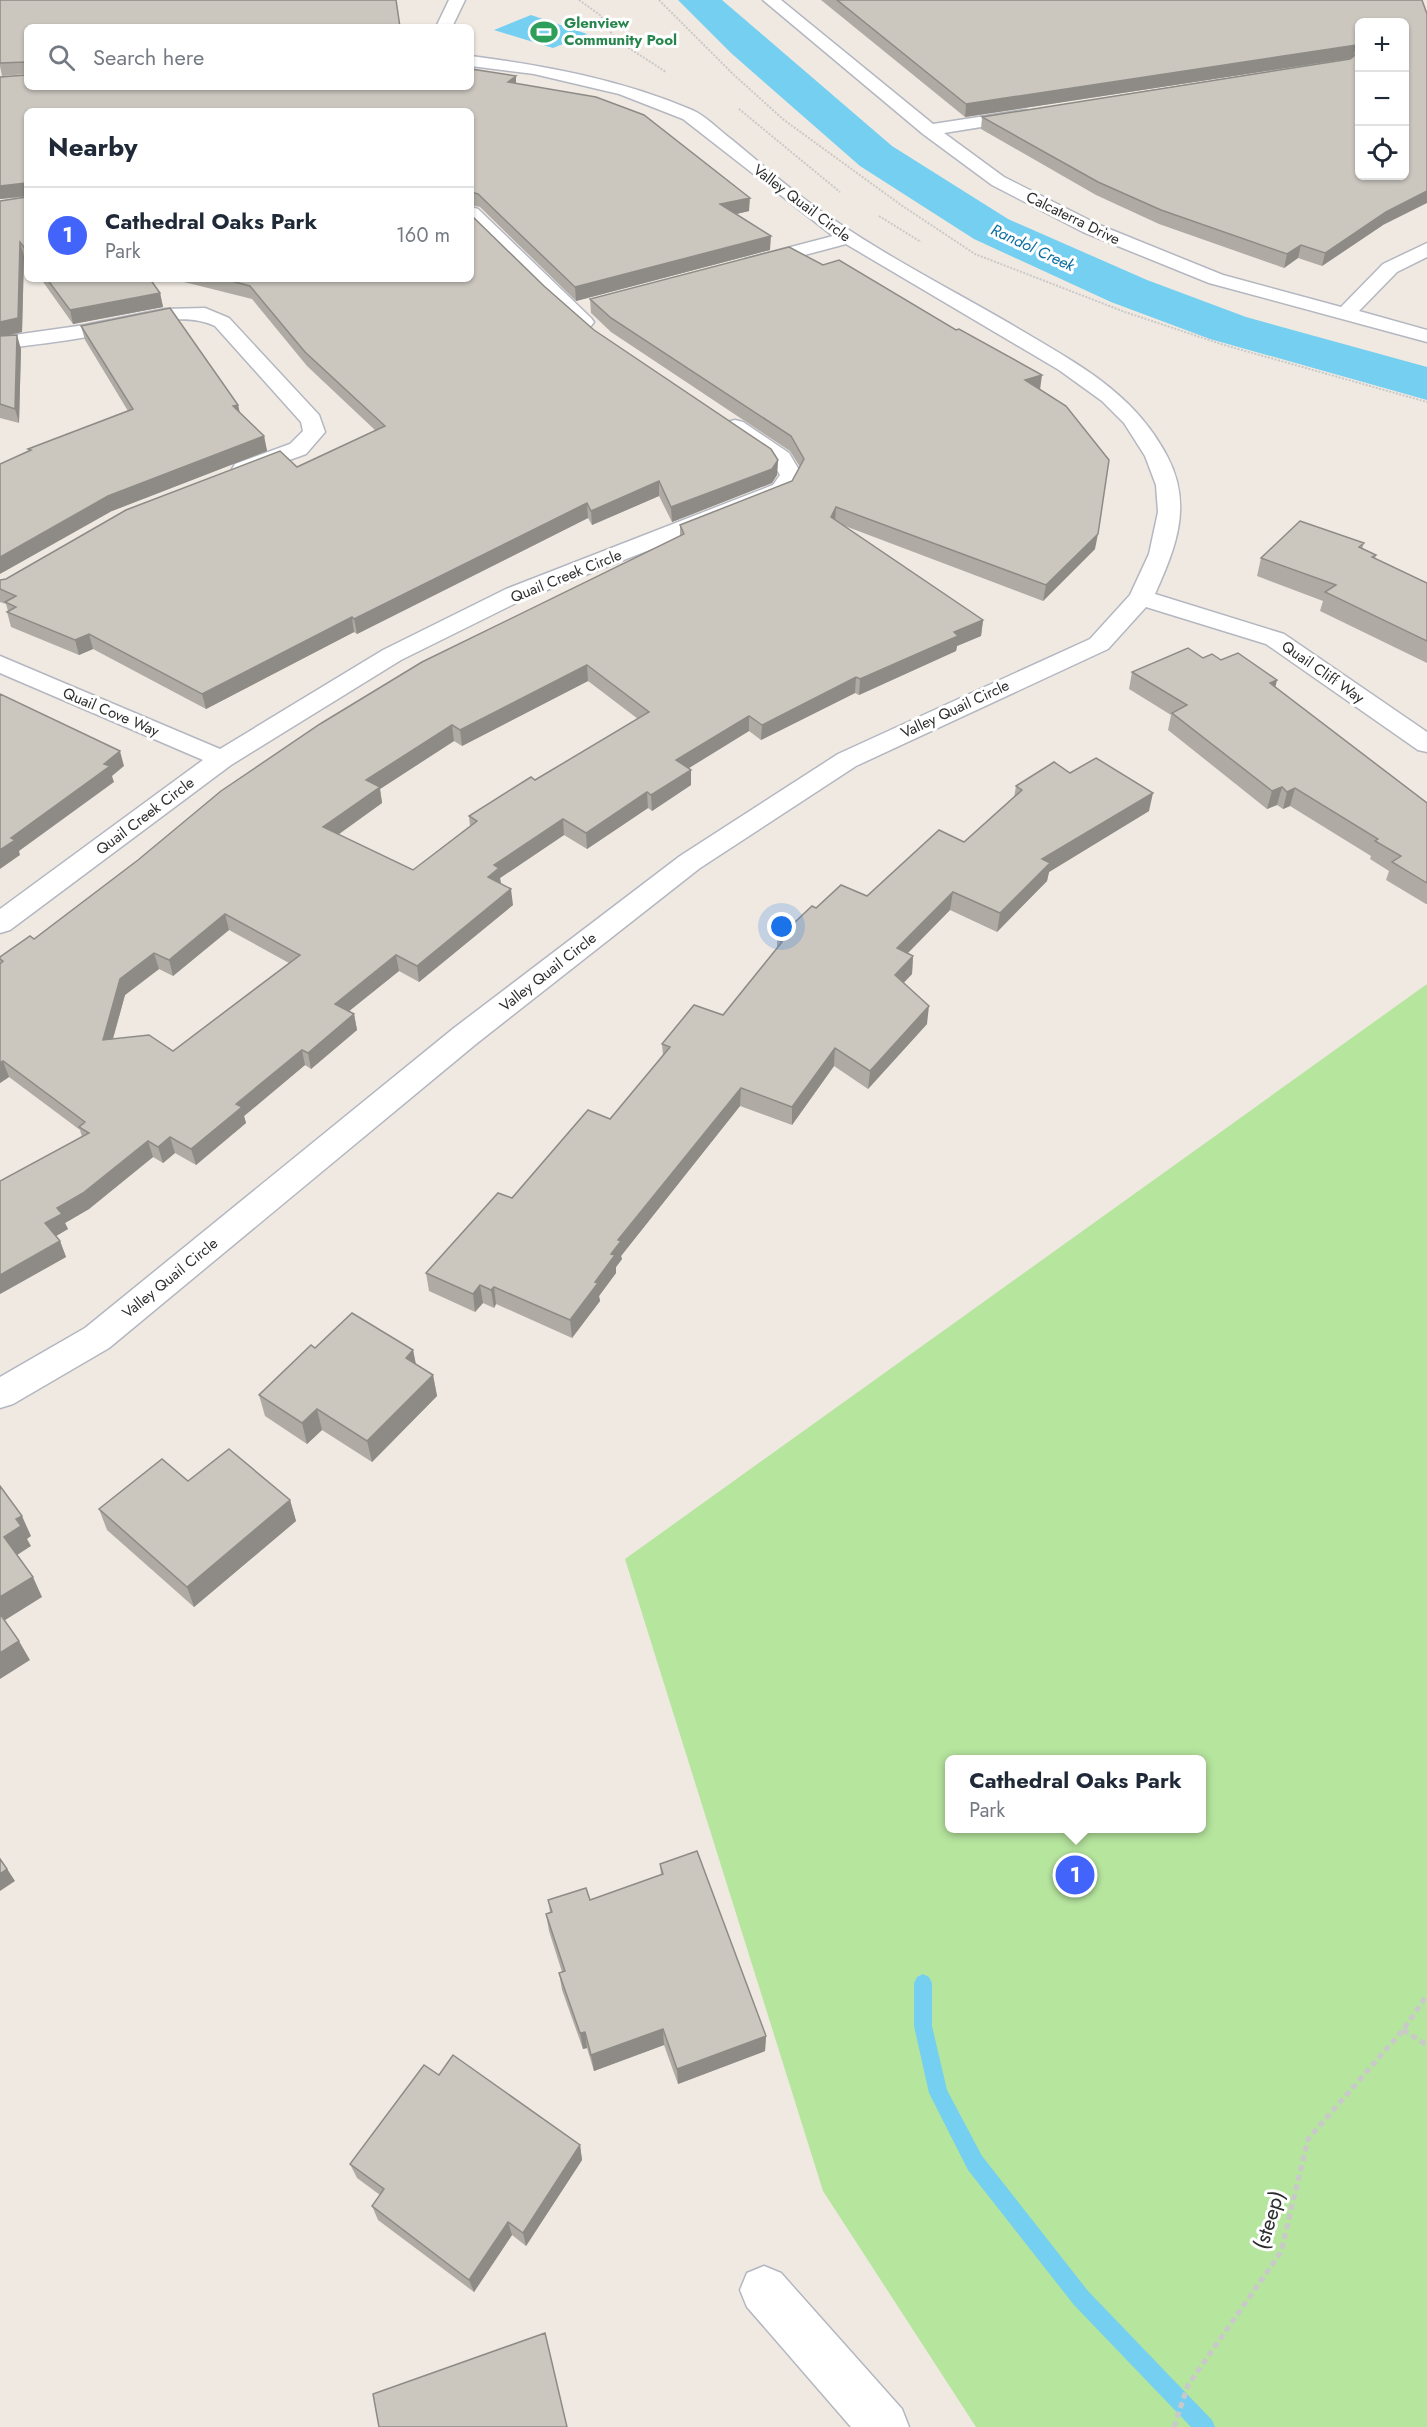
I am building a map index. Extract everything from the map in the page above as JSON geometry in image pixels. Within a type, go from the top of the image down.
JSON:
[{"type":"street","points":[[446,24],[458,0]]},
{"type":"street","name":"Calcaterra Drive","points":[[776,1],[929,130],[998,181],[1090,228],[1216,279],[1427,336]]},
{"type":"street","name":"Valley Quail Circle","points":[[0,1394],[97,1338],[465,1036],[690,862],[847,760],[1099,644],[1141,598],[1161,554],[1170,512],[1167,485],[1156,456],[1132,419],[1110,396],[1066,366],[836,231],[689,115],[624,90],[534,69],[474,61]]},
{"type":"street","points":[[929,130],[1045,111]]},
{"type":"street","points":[[474,216],[566,298],[603,339]]},
{"type":"street","points":[[805,229],[836,231]]},
{"type":"street","points":[[732,268],[836,231]]},
{"type":"street","points":[[1345,314],[1390,268],[1427,249]]},
{"type":"street","points":[[566,298],[593,304]]},
{"type":"street","points":[[0,343],[85,331],[165,315],[205,314],[222,321],[276,384],[311,420],[314,432],[298,449],[224,476]]},
{"type":"street","name":"Quail Creek Circle","points":[[0,923],[222,759],[392,655],[515,594],[782,490],[791,474],[781,458],[712,412]]},
{"type":"street","name":"Quail Cliff Way","points":[[1141,598],[1275,639],[1427,744]]},
{"type":"street","name":"Quail Cove Way","points":[[0,664],[222,759]]},
{"type":"street","points":[[764,2289],[884,2427]]},
{"type":"path","points":[[579,0],[600,15],[609,26],[615,39],[662,68],[670,76]]},
{"type":"path","points":[[659,0],[784,120],[902,205],[975,254],[1125,312],[1224,345],[1427,402]]},
{"type":"path","points":[[737,108],[835,186],[844,196]]},
{"type":"path","points":[[872,213],[922,243]]},
{"type":"path","name":"(steep)","points":[[1173,2427],[1188,2385],[1281,2252],[1308,2139],[1402,2030],[1427,1995]]},
{"type":"path","points":[[1402,2030],[1427,2044]]},
{"type":"green space","points":[[1427,984],[1427,2427],[976,2427],[823,2191],[625,1559]]},
{"type":"water","name":"Glenview Community Pool","points":[[531,15],[587,34],[553,48],[494,30]]},
{"type":"building","points":[[0,0],[396,0],[400,24],[24,24],[24,62],[0,63]]},
{"type":"building","points":[[837,0],[1422,0],[1427,14],[1427,191],[1386,212],[1325,253],[1301,245],[1287,254],[1161,210],[1098,182],[982,117],[1350,59],[1355,55],[1355,180],[1409,180],[1409,18],[1355,18],[1355,45],[966,104]]},
{"type":"building","points":[[474,69],[516,76],[508,82],[596,97],[644,115],[750,198],[720,204],[771,236],[575,287],[478,194],[474,193],[474,108],[24,108],[24,183],[0,186],[0,77],[24,75],[24,90],[474,90]]},
{"type":"building","points":[[24,197],[24,247],[20,242],[18,318],[0,322],[0,201]]},
{"type":"building","points":[[474,218],[544,286],[594,330],[771,449],[778,460],[772,469],[671,507],[659,481],[591,511],[587,503],[354,619],[352,617],[202,694],[89,634],[75,640],[7,612],[16,607],[5,602],[16,596],[0,589],[0,580],[6,579],[126,510],[280,451],[297,467],[385,426],[305,352],[250,286],[235,282],[474,282]]},
{"type":"building","points":[[789,247],[823,265],[839,260],[956,330],[959,329],[1042,375],[1025,380],[1066,406],[1109,460],[1098,534],[1046,585],[836,507],[831,517],[983,620],[954,632],[958,636],[860,679],[856,677],[762,725],[749,716],[676,760],[691,770],[651,795],[647,792],[586,833],[563,819],[494,865],[499,868],[488,877],[511,889],[417,966],[396,955],[335,1004],[354,1014],[308,1053],[302,1050],[236,1104],[242,1107],[191,1149],[170,1137],[158,1147],[148,1141],[83,1193],[57,1208],[62,1214],[45,1223],[60,1241],[0,1275],[0,1181],[89,1133],[79,1127],[85,1122],[3,1061],[0,1063],[0,964],[3,961],[0,957],[30,936],[34,939],[138,860],[221,791],[320,724],[422,662],[684,534],[680,525],[792,481],[804,459],[791,436],[611,318],[590,299]],"holes":[[[587,665],[649,712],[535,780],[531,777],[469,816],[477,821],[413,870],[323,827],[380,787],[366,780],[452,725],[460,730]],[[225,914],[300,955],[173,1051],[149,1035],[103,1040],[120,979],[154,953],[169,960]]]},
{"type":"building","points":[[49,282],[152,282],[160,293],[70,310]]},
{"type":"building","points":[[170,308],[238,405],[233,406],[264,436],[108,496],[0,557],[0,464],[31,450],[28,449],[133,409],[81,326]]},
{"type":"building","points":[[17,335],[15,409],[0,404],[0,336]]},
{"type":"building","points":[[1300,521],[1364,543],[1359,547],[1376,555],[1372,557],[1427,583],[1427,641],[1325,592],[1336,585],[1261,558]]},
{"type":"building","points":[[1188,648],[1203,658],[1212,654],[1221,660],[1238,653],[1277,680],[1270,683],[1427,803],[1427,883],[1392,862],[1401,856],[1375,841],[1378,839],[1295,788],[1287,792],[1282,787],[1272,791],[1172,713],[1187,705],[1132,672]]},
{"type":"building","points":[[0,694],[120,751],[104,764],[110,766],[11,838],[15,840],[0,850]]},
{"type":"building","points":[[1096,758],[1153,793],[1042,859],[1050,863],[1000,913],[953,892],[897,948],[913,956],[895,975],[929,1006],[870,1071],[835,1048],[792,1107],[741,1088],[618,1240],[621,1241],[611,1254],[615,1255],[595,1282],[598,1283],[570,1320],[494,1287],[491,1290],[480,1285],[473,1294],[426,1273],[498,1193],[512,1198],[588,1110],[610,1119],[670,1047],[662,1044],[694,1005],[723,1015],[782,942],[777,939],[812,906],[816,908],[841,885],[867,896],[939,830],[964,842],[1022,790],[1016,786],[1054,762],[1070,773]]},
{"type":"building","points":[[352,1313],[413,1350],[406,1358],[433,1375],[367,1441],[317,1409],[302,1423],[259,1395],[311,1345],[315,1348]]},
{"type":"building","points":[[229,1449],[290,1500],[187,1587],[99,1509],[162,1459],[188,1481]]},
{"type":"building","points":[[0,1486],[22,1516],[16,1519],[21,1526],[4,1537],[33,1577],[0,1597]]},
{"type":"building","points":[[0,1614],[19,1641],[0,1653]]},
{"type":"building","points":[[697,1851],[766,2036],[677,2069],[663,2029],[591,2055],[585,2032],[580,2033],[559,1973],[565,1971],[546,1914],[552,1912],[548,1900],[586,1888],[590,1900],[663,1874],[660,1864]]},
{"type":"building","points":[[0,1859],[7,1869],[0,1874]]},
{"type":"building","points":[[453,2055],[580,2145],[523,2233],[508,2222],[469,2280],[372,2206],[384,2189],[350,2164],[424,2065],[439,2075]]},
{"type":"building","points":[[545,2333],[567,2427],[379,2427],[373,2394]]},
{"type":"waterway","name":"Randol Creek","points":[[698,0],[876,156],[991,229],[1129,291],[1228,328],[1427,384]]},
{"type":"waterway","points":[[923,1983],[923,2026],[938,2093],[975,2163],[1081,2298],[1205,2427]]},
{"type":"place","name":"Glenview Community Pool","points":[[544,32]]},
{"type":"place","name":"Cathedral Oaks Park","points":[[1075,1875]]}]
